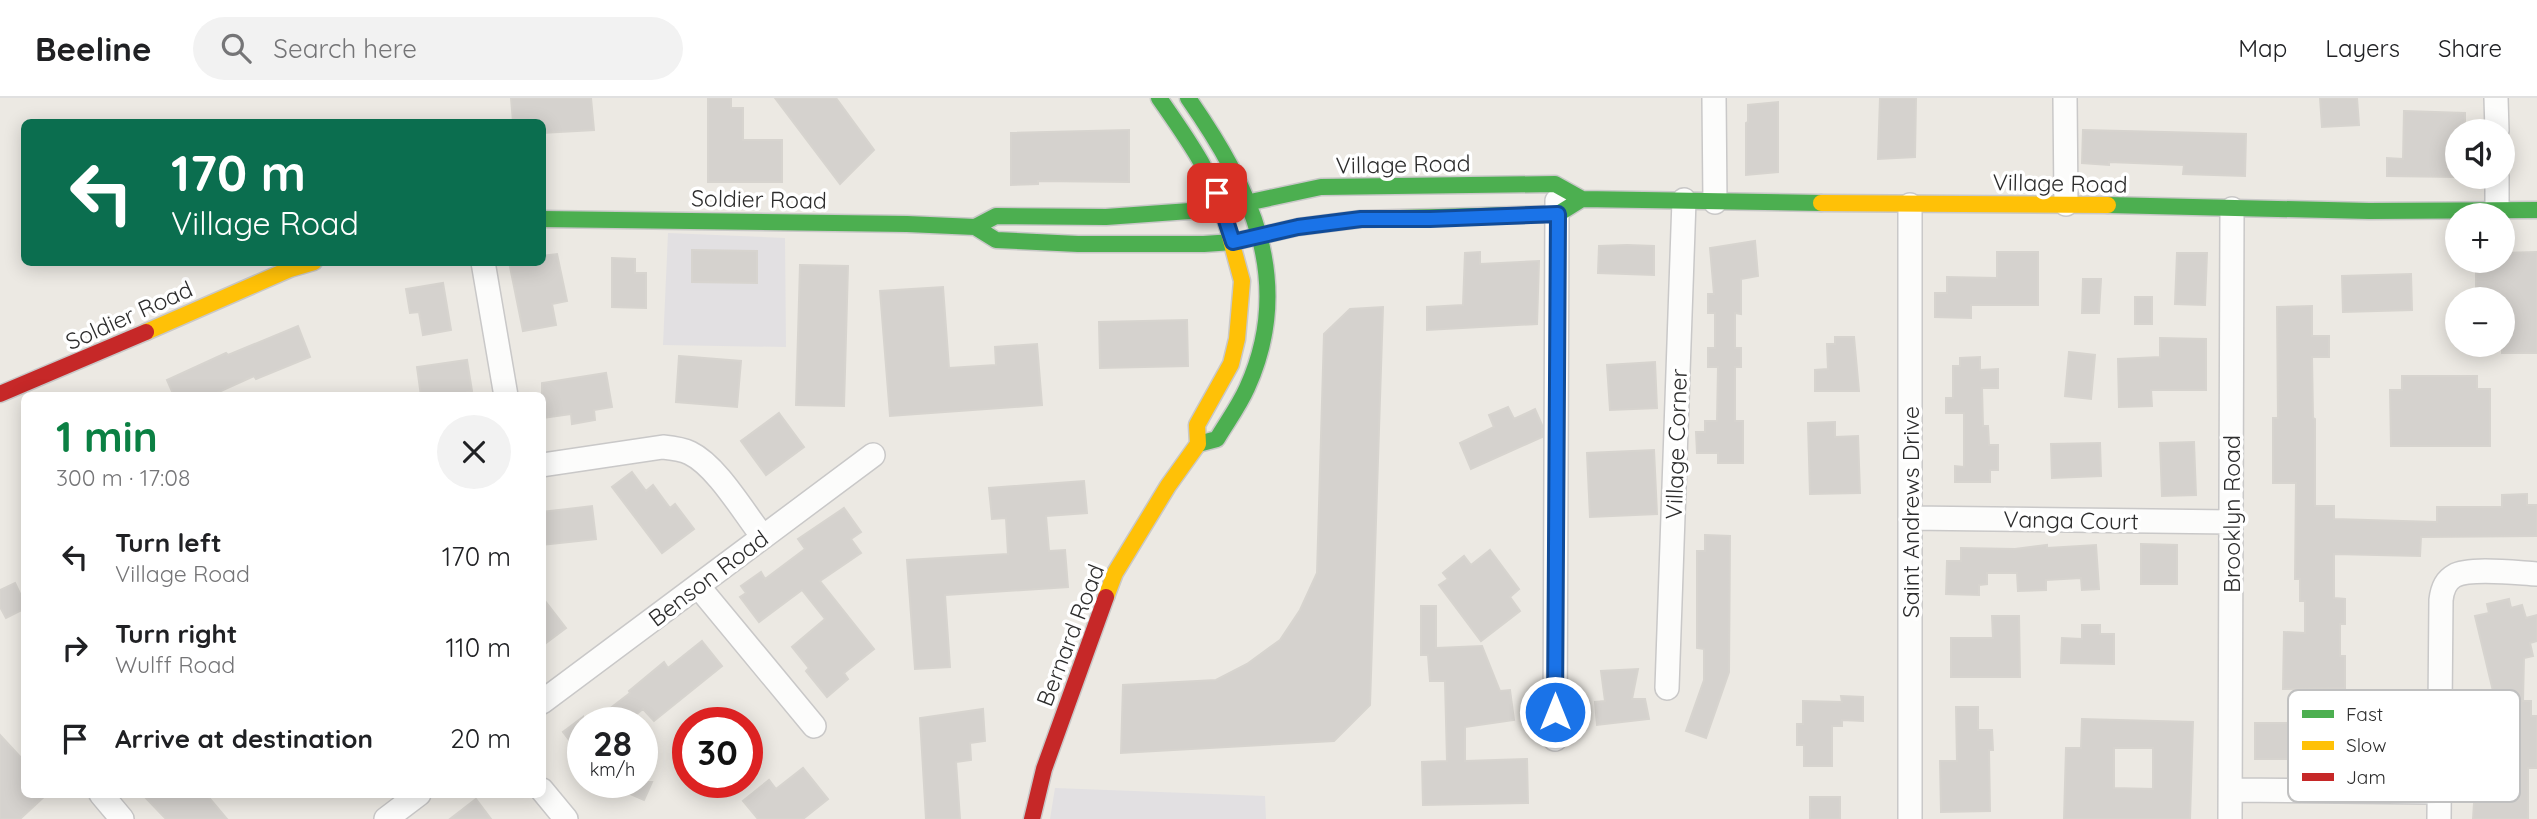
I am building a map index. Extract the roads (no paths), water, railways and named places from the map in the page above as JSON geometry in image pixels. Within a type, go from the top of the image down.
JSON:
[{"type":"main road","name":"Bernard Road","points":[[1032,819],[1044,769],[1115,573],[1168,486],[1198,444],[1197,425],[1231,364],[1237,339],[1242,281],[1223,209],[1211,177],[1158,98]]},
{"type":"main road","name":"Bernard Road","points":[[1188,98],[1228,157],[1250,202],[1261,236],[1268,276],[1263,337],[1252,377],[1217,439],[1198,444]]},
{"type":"main road","name":"Village Road","points":[[1223,209],[1321,187],[1555,184],[1582,199],[1910,205],[2066,204],[2369,211],[2445,210]]},
{"type":"main road","points":[[1233,242],[1318,224],[1361,219],[1558,214],[1582,199]]},
{"type":"main road","name":"Soldier Road","points":[[546,219],[975,227],[996,216],[1106,217],[1223,209]]},
{"type":"main road","name":"Village Road","points":[[2515,209],[2537,210]]},
{"type":"main road","name":"Soldier Road","points":[[975,227],[996,240],[1010,241],[1077,244],[1233,242]]},
{"type":"main road","name":"Soldier Road","points":[[0,394],[300,266]]},
{"type":"street","points":[[1714,98],[1715,202]]},
{"type":"street","points":[[2065,98],[2066,204]]},
{"type":"street","points":[[2496,98],[2497,119]]},
{"type":"street","points":[[1555,184],[1558,214],[1555,739]]},
{"type":"street","name":"Village Corner","points":[[1667,688],[1684,200]]},
{"type":"street","name":"Saint Andrews Drive","points":[[1910,205],[1910,819]]},
{"type":"street","name":"Brooklyn Road","points":[[2230,819],[2231,209]]},
{"type":"street","points":[[484,266],[505,392]]},
{"type":"street","points":[[546,464],[663,447],[679,448],[705,463],[763,537]]},
{"type":"street","name":"Benson Road","points":[[546,699],[873,455]]},
{"type":"street","name":"Vanga Court","points":[[1910,518],[2231,522]]},
{"type":"street","points":[[2440,690],[2441,600],[2449,580],[2462,573],[2537,573]]},
{"type":"street","points":[[698,586],[814,726]]},
{"type":"street","points":[[2231,790],[2288,791]]},
{"type":"street","points":[[546,795],[566,819]]},
{"type":"street","points":[[104,798],[122,819]]},
{"type":"street","points":[[386,819],[414,798]]}]
